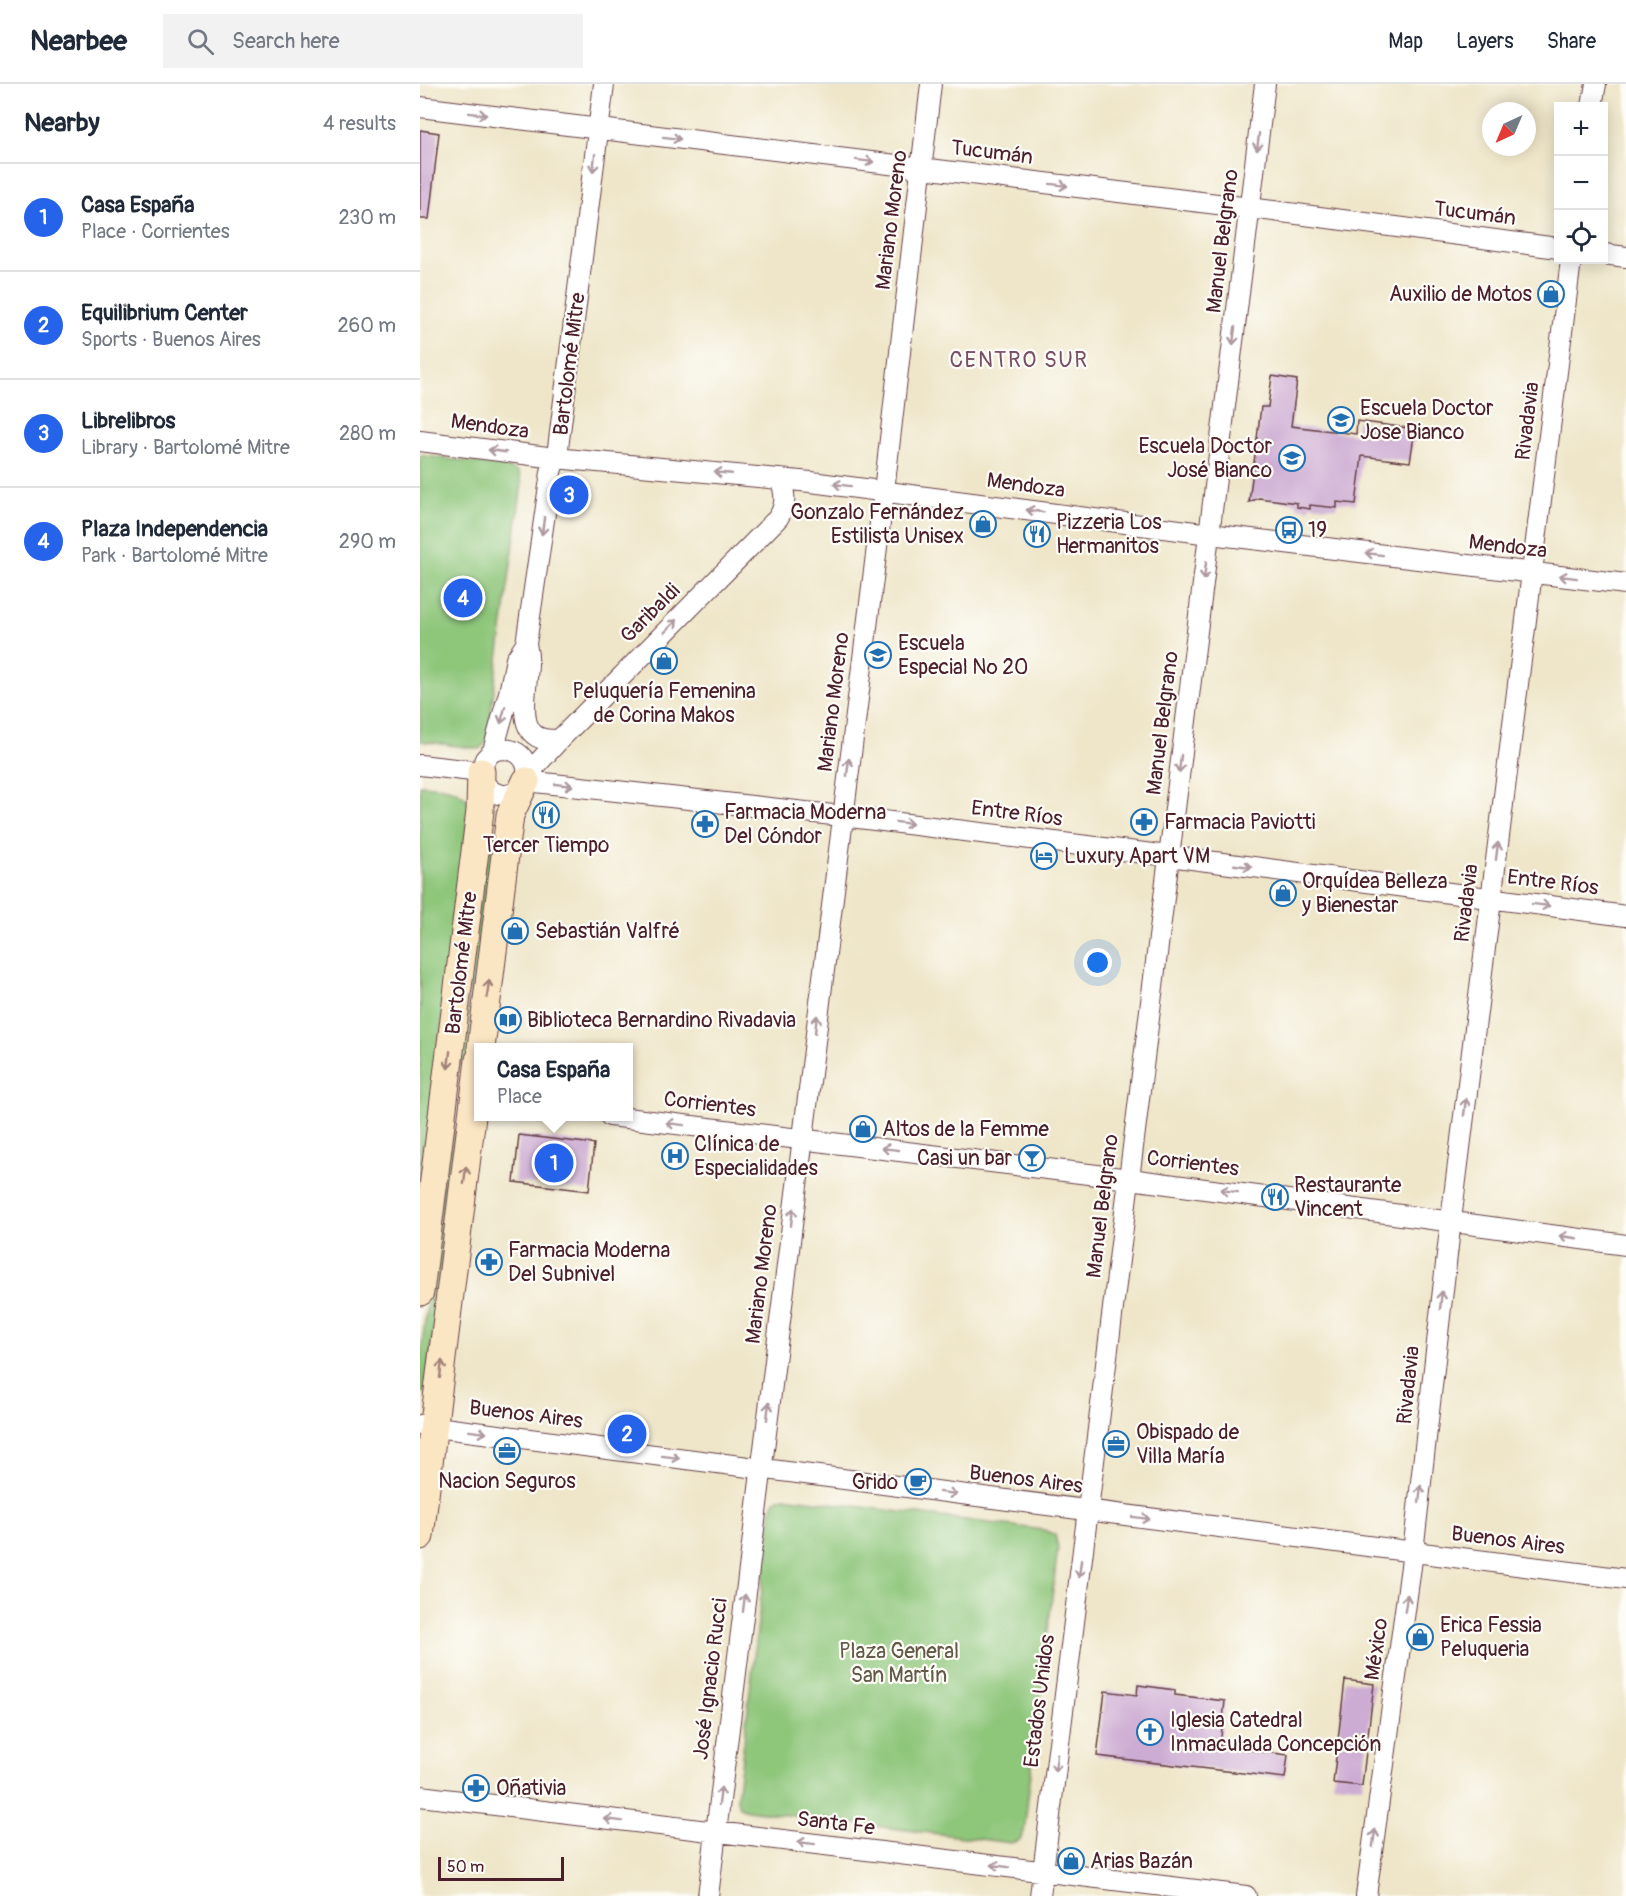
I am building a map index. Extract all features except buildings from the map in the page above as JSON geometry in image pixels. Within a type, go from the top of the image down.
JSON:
[{"type":"main road","name":"Bartolomé Mitre","points":[[420,1292],[487,762]]},
{"type":"main road","name":"Bartolomé Mitre","points":[[482,1043],[510,815],[527,778]]},
{"type":"main road","name":"Bartolomé Mitre","points":[[420,1536],[427,1426],[474,1114]]},
{"type":"street","name":"Bartolomé Mitre","points":[[560,739],[549,741],[540,739],[526,723],[525,697],[529,661],[526,644],[551,472],[558,448],[603,84]]},
{"type":"street","name":"Mariano Moreno","points":[[761,1468],[884,491],[931,84]]},
{"type":"street","name":"Manuel Belgrano","points":[[1087,1511],[1265,84]]},
{"type":"street","points":[[1593,102],[1596,84]]},
{"type":"street","name":"Tucumán","points":[[420,107],[1250,208],[1554,247]]},
{"type":"street","points":[[1608,254],[1626,256]]},
{"type":"street","name":"Rivadavia","points":[[1413,1552],[1450,1220],[1571,264]]},
{"type":"street","name":"Mendoza","points":[[420,441],[555,458],[884,491],[1210,534],[1626,584]]},
{"type":"street","name":"Garibaldi","points":[[527,778],[560,739],[778,518],[784,508],[786,497],[781,479]]},
{"type":"street","name":"Bartolomé Mitre","points":[[487,762],[509,693],[516,659],[526,644]]},
{"type":"street","points":[[420,765],[487,762],[508,748],[521,754],[528,767],[527,778],[518,791],[512,795],[501,795],[489,789],[485,784],[487,762]]},
{"type":"street","name":"Entre Ríos","points":[[527,778],[1169,856],[1626,916]]},
{"type":"street","points":[[445,1097],[474,1101]]},
{"type":"street","name":"Corrientes","points":[[633,1119],[1130,1179],[1626,1245]]},
{"type":"street","points":[[420,1229],[433,1191]]},
{"type":"street","name":"Buenos Aires","points":[[427,1426],[1626,1579]]},
{"type":"street","name":"José Ignacio Rucci","points":[[708,1896],[761,1468]]},
{"type":"street","name":"Estados Unidos","points":[[1040,1896],[1087,1511]]},
{"type":"street","name":"México","points":[[1366,1896],[1413,1552]]},
{"type":"street","name":"Santa Fe","points":[[420,1797],[1246,1896]]},
{"type":"green space","points":[[420,455],[507,467],[519,473],[522,483],[487,741],[480,749],[420,741]]},
{"type":"green space","points":[[420,785],[455,790],[470,804],[420,1192]]},
{"type":"green space","points":[[485,836],[497,838],[470,1062],[461,1066]]},
{"type":"green space","points":[[452,1133],[460,1136],[425,1393],[420,1392],[420,1360],[448,1137]]},
{"type":"green space","name":"Plaza General San Martín","points":[[783,1497],[1044,1530],[1055,1535],[1058,1547],[1024,1832],[1020,1840],[1011,1843],[747,1810],[739,1807],[737,1799],[772,1507],[775,1500]]},
{"type":"place","name":"Auxilio de Motos","points":[[1551,294]]},
{"type":"place","name":"Escuela Doctor Jose Bianco","points":[[1341,420]]},
{"type":"place","name":"Escuela Doctor José Bianco","points":[[1292,458]]},
{"type":"place","name":"Librelibros","points":[[569,495]]},
{"type":"place","name":"Gonzalo Fernández Estilista Unisex","points":[[983,524]]},
{"type":"place","name":"19","points":[[1289,530]]},
{"type":"place","name":"Pizzeria Los Hermanitos","points":[[1037,534]]},
{"type":"place","name":"Plaza Independencia","points":[[463,598]]},
{"type":"place","name":"Escuela Especial Nº 20","points":[[878,655]]},
{"type":"place","name":"Peluquería Femenina de Corina Makos","points":[[664,661]]},
{"type":"place","name":"Tercer Tiempo","points":[[546,815]]},
{"type":"place","name":"Farmacia Paviotti","points":[[1144,822]]},
{"type":"place","name":"Farmacia Moderna Del Cóndor","points":[[705,824]]},
{"type":"place","name":"Luxury Apart VM","points":[[1044,856]]},
{"type":"place","name":"Orquídea Belleza y Bienestar","points":[[1283,893]]},
{"type":"place","name":"Sebastián Valfré","points":[[515,931]]},
{"type":"place","name":"Biblioteca Bernardino Rivadavia","points":[[508,1020]]},
{"type":"place","name":"Altos de la Femme","points":[[863,1129]]},
{"type":"place","name":"Clínica de Especialidades","points":[[675,1156]]},
{"type":"place","name":"Casi un bar","points":[[1032,1158]]},
{"type":"place","name":"Casa España","points":[[554,1163]]},
{"type":"place","name":"Restaurante Vincent","points":[[1275,1197]]},
{"type":"place","name":"Farmacia Moderna Del Subnivel","points":[[489,1262]]},
{"type":"place","name":"Equilibrium Center","points":[[627,1434]]},
{"type":"place","name":"Obispado de Villa María","points":[[1116,1444]]},
{"type":"place","name":"Nacion Seguros","points":[[507,1451]]},
{"type":"place","name":"Grido","points":[[918,1482]]},
{"type":"place","name":"Erica Fessia Peluqueria","points":[[1420,1637]]},
{"type":"place","name":"Iglesia Catedral Inmaculada Concepción","points":[[1150,1732]]},
{"type":"place","name":"Oñativia","points":[[476,1788]]},
{"type":"place","name":"Arias Bazán","points":[[1071,1861]]},
{"type":"district","name":"CENTRO SUR","points":[[1019,359]]}]
